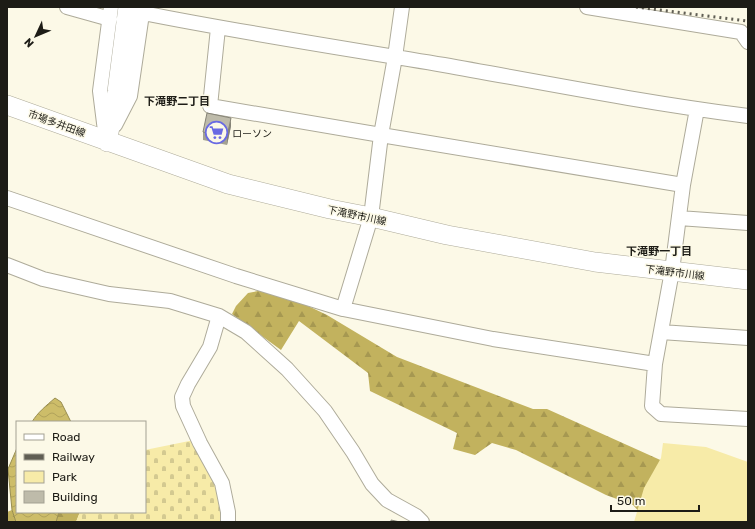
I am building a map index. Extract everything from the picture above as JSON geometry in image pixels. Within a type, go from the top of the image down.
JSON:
[{"type":"main road","points":[[107,142],[117,92],[138,9]]},
{"type":"main road","name":"市場多井田線","points":[[7,105],[107,142]]},
{"type":"main road","name":"下滝野市川線","points":[[107,142],[228,184],[446,235],[595,262],[748,280]]},
{"type":"street","points":[[67,7],[110,13],[100,91],[107,142]]},
{"type":"street","points":[[343,309],[371,217],[381,135],[402,7]]},
{"type":"street","points":[[587,7],[741,32],[748,42]]},
{"type":"street","points":[[138,9],[218,28],[395,57],[697,110],[748,116]]},
{"type":"street","points":[[218,28],[210,106],[683,185]]},
{"type":"street","points":[[697,110],[683,185],[672,271],[655,364],[652,406],[661,414],[748,419]]},
{"type":"street","points":[[7,198],[236,276],[343,309],[493,338],[655,364]]},
{"type":"street","points":[[679,218],[748,224]]},
{"type":"street","points":[[7,265],[42,279],[109,294],[170,301],[219,316],[246,332],[287,369],[325,411],[353,452],[372,484],[387,500],[416,516],[422,522]]},
{"type":"street","points":[[219,316],[210,347],[182,397],[183,406],[200,443],[222,483],[228,512],[228,522]]},
{"type":"street","points":[[661,332],[748,338]]},
{"type":"green space","points":[[267,291],[285,295],[327,315],[397,357],[533,409],[547,409],[667,463],[643,516],[633,505],[606,495],[516,450],[492,443],[475,455],[453,449],[457,433],[370,391],[368,373],[299,321],[281,350],[232,314],[236,306],[248,293]]},
{"type":"green space","points":[[194,440],[214,477],[223,522],[76,522],[80,513],[146,513],[146,450]]},
{"type":"green space","points":[[663,443],[706,447],[748,462],[748,522],[634,522],[644,488],[661,458]]},
{"type":"green space","points":[[12,510],[16,522],[7,522],[7,512]]},
{"type":"green space","points":[[59,513],[80,513],[76,522],[56,522]]},
{"type":"water","points":[[55,398],[61,402],[70,421],[33,421],[39,412]]},
{"type":"water","points":[[16,450],[16,513],[59,513],[56,522],[16,522],[12,510],[8,469]]},
{"type":"building","points":[[207,113],[231,118],[227,137],[203,132]]},
{"type":"railway","points":[[636,7],[748,21]]},
{"type":"place","name":"ローソン","points":[[217,133]]},
{"type":"district","name":"下滝野二丁目","points":[[177,101]]},
{"type":"district","name":"下滝野一丁目","points":[[659,251]]}]
